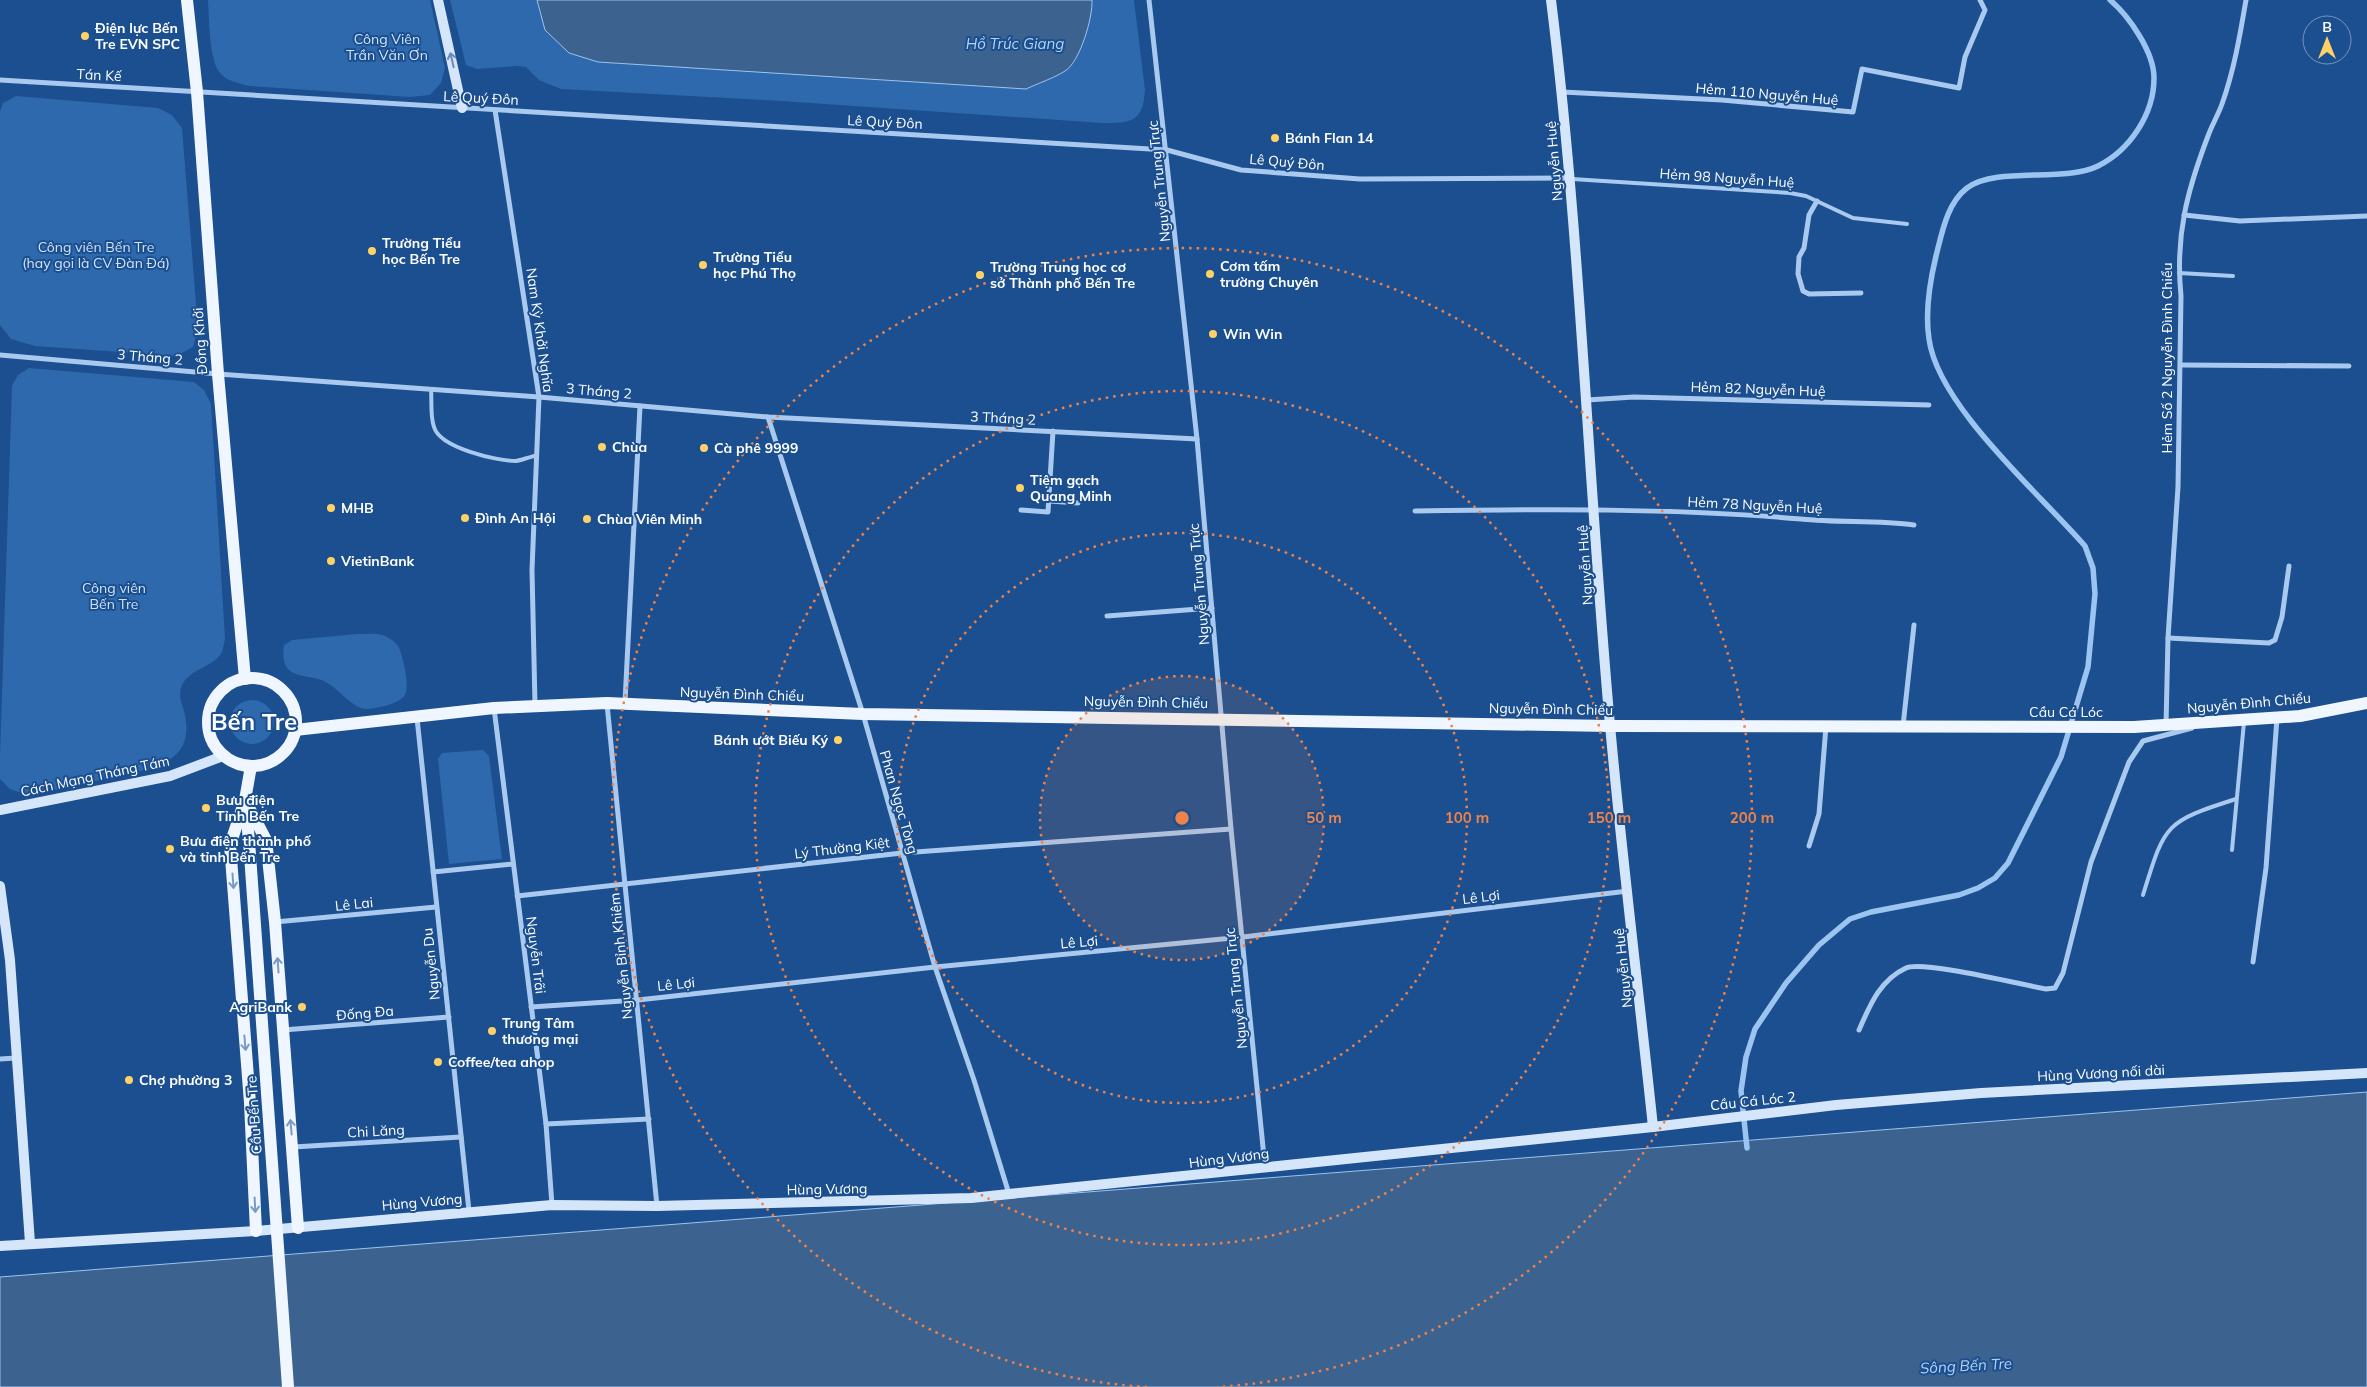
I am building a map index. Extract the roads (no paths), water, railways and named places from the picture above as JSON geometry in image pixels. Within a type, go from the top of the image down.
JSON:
[{"type":"main road","name":"Đồng Khởi","points":[[187,0],[197,92],[218,374],[245,679]]},
{"type":"main road","points":[[245,679],[260,679],[284,692],[292,703],[296,716],[295,730],[291,742],[275,760],[251,766],[239,764],[223,756],[211,739],[208,726],[209,713],[213,701],[222,690],[233,682],[245,679]]},
{"type":"main road","name":"Nguyễn Đình Chiểu","points":[[295,730],[416,715],[494,708],[607,703],[863,714],[1222,718],[1610,726],[1998,726]]},
{"type":"main road","name":"Nguyễn Đình Chiểu","points":[[2134,727],[2300,716],[2367,703]]},
{"type":"main road","name":"Cầu Cá Lóc","points":[[1998,726],[2134,727]]},
{"type":"main road","points":[[251,766],[245,800],[230,845],[250,1103],[256,1231]]},
{"type":"main road","points":[[245,800],[266,840],[275,922],[298,1228]]},
{"type":"main road","name":"Cầu Bến Tre","points":[[245,800],[288,1387]]},
{"type":"street","points":[[438,0],[462,108]]},
{"type":"street","name":"Nguyễn Trung Trực","points":[[1150,0],[1197,439],[1231,829],[1264,1167]]},
{"type":"street","name":"Nguyễn Huệ","points":[[1551,0],[1562,92],[1569,178],[1610,726],[1653,1127]]},
{"type":"street","name":"Hẻm 110 Nguyễn Huệ","points":[[1562,92],[1722,100],[1853,112],[1862,69],[1959,88],[1963,62],[1985,10],[1980,0]]},
{"type":"street","name":"Hẻm Số 2 Nguyễn Đình Chiểu","points":[[2166,726],[2168,638],[2178,487],[2181,365],[2179,245],[2194,174],[2222,104],[2237,48],[2246,0]]},
{"type":"street","name":"Tán Kế","points":[[0,80],[197,92]]},
{"type":"street","name":"Lê Quý Đôn","points":[[197,92],[1167,150],[1241,170],[1360,179],[1569,178]]},
{"type":"street","name":"Nam Kỳ Khởi Nghĩa","points":[[495,110],[539,397],[535,456],[532,570],[535,705]]},
{"type":"street","points":[[1817,201],[1809,215],[1804,248],[1799,257],[1798,274],[1803,291],[1809,294],[1861,294]]},
{"type":"street","points":[[2184,215],[2240,221],[2367,216]]},
{"type":"street","name":"3 Tháng 2","points":[[0,355],[218,374],[539,397],[768,417],[1197,439]]},
{"type":"street","points":[[2181,365],[2349,366]]},
{"type":"street","name":"Hẻm 82 Nguyễn Huệ","points":[[1587,400],[1634,397],[1929,405]]},
{"type":"street","points":[[625,704],[640,406]]},
{"type":"street","name":"Phan Ngọc Tòng","points":[[768,417],[863,714],[935,967],[974,1080],[1009,1194]]},
{"type":"street","points":[[1021,510],[1048,512],[1053,432]]},
{"type":"street","points":[[1049,501],[1078,503]]},
{"type":"street","name":"Hẻm 78 Nguyễn Huệ","points":[[1415,511],[1595,509],[1884,521],[1914,525]]},
{"type":"street","points":[[2168,638],[2269,643],[2276,640],[2282,617],[2289,566]]},
{"type":"street","points":[[1107,616],[1212,608]]},
{"type":"street","points":[[1903,726],[1914,624]]},
{"type":"street","name":"Nguyễn Bỉnh Khiêm","points":[[607,703],[657,1206]]},
{"type":"street","name":"Nguyễn Trãi","points":[[494,708],[546,1124],[552,1205]]},
{"type":"street","name":"Nguyễn Du","points":[[416,715],[469,1212]]},
{"type":"street","points":[[2253,962],[2266,868],[2277,718]]},
{"type":"street","points":[[1859,1030],[1870,1005],[1884,983],[1908,966],[1934,967],[2046,989],[2055,988],[2063,973],[2091,862],[2128,762],[2139,745],[2155,737],[2184,731],[2206,722]]},
{"type":"street","points":[[1809,846],[1819,814],[1826,726]]},
{"type":"street","name":"Cách Mạng Tháng Tám","points":[[0,810],[170,776],[223,756]]},
{"type":"street","name":"Lý Thường Kiệt","points":[[517,896],[902,853],[1231,829]]},
{"type":"street","points":[[433,872],[514,864]]},
{"type":"street","points":[[0,886],[10,960],[30,1243]]},
{"type":"street","name":"Lê Lợi","points":[[531,1007],[638,1000],[935,967],[1243,937],[1628,891]]},
{"type":"street","name":"Lê Lai","points":[[275,922],[436,906]]},
{"type":"street","name":"Đống Đa","points":[[283,1030],[448,1017]]},
{"type":"street","points":[[0,1059],[16,1058]]},
{"type":"street","name":"Hùng Vương nối dài","points":[[1836,1105],[1981,1093],[2367,1073]]},
{"type":"street","name":"Cầu Cá Lóc 2","points":[[1653,1127],[1673,1123],[1836,1105]]},
{"type":"street","points":[[546,1124],[649,1119]]},
{"type":"street","name":"Hùng Vương","points":[[0,1246],[298,1228],[552,1205],[657,1206],[933,1200],[1155,1180],[1653,1127]]},
{"type":"street","name":"Chi Lăng","points":[[292,1147],[461,1137]]},
{"type":"lane","name":"Hẻm 98 Nguyễn Huệ","points":[[1569,178],[1764,190],[1806,196],[1853,218],[1907,224]]},
{"type":"lane","points":[[2179,273],[2233,276]]},
{"type":"lane","points":[[431,389],[434,428],[440,437],[456,447],[481,455],[517,461],[535,456]]},
{"type":"lane","points":[[2232,850],[2244,720]]},
{"type":"lane","points":[[2143,895],[2158,845],[2176,822],[2193,813],[2236,799]]},
{"type":"water","name":"Hồ Trúc Giang","points":[[537,0],[1092,0],[1092,8],[1088,28],[1071,66],[1056,76],[1026,89],[598,62],[569,53],[545,30]]},
{"type":"water","name":"Sông Bến Tre","points":[[2367,1092],[2367,1387],[0,1387],[0,1277]]},
{"type":"waterway","points":[[1747,1148],[1741,1091],[1746,1057],[1755,1029],[1786,983],[1819,945],[1850,919],[1871,912],[1959,895],[1978,888],[1995,878],[2008,863],[2061,757],[2088,667],[2095,594],[2093,568],[2085,546],[1994,448],[1970,420],[1951,392],[1936,365],[1929,339],[1928,308],[1932,276],[1943,228],[1950,210],[1960,194],[1967,188],[1980,181],[1995,178],[2067,174],[2084,171],[2110,159],[2130,141],[2138,130],[2150,105],[2153,91],[2153,68],[2150,57],[2139,35],[2125,15],[2110,0]]},
{"type":"place","name":"Điện lực Bến Tre EVN SPC","points":[[85,36]]},
{"type":"place","name":"Bánh Flan 14","points":[[1275,138]]},
{"type":"place","name":"Trường Tiểu học Bến Tre","points":[[372,251]]},
{"type":"place","name":"Trường Tiểu học Phú Thọ","points":[[703,265]]},
{"type":"place","name":"Cơm tấm trường Chuyên","points":[[1210,274]]},
{"type":"place","name":"Trường Trung học cơ sở Thành phố Bến Tre","points":[[980,275]]},
{"type":"place","name":"Win Win","points":[[1213,334]]},
{"type":"place","name":"Chùa","points":[[602,447]]},
{"type":"place","name":"Cà phê 9999","points":[[704,448]]},
{"type":"place","name":"Tiệm gạch Quang Minh","points":[[1020,488]]},
{"type":"place","name":"MHB","points":[[331,508]]},
{"type":"place","name":"Đình An Hội","points":[[465,518]]},
{"type":"place","name":"Chùa Viên Minh","points":[[587,519]]},
{"type":"place","name":"VietinBank","points":[[331,561]]},
{"type":"place","name":"Bánh ướt Biếu Ký","points":[[838,740]]},
{"type":"place","name":"Bưu điện Tỉnh Bến Tre","points":[[206,808]]},
{"type":"place","name":"Bưu điện thành phố và tỉnh Bến Tre","points":[[170,849]]},
{"type":"place","name":"AgriBank","points":[[302,1007]]},
{"type":"place","name":"Trung Tâm thương mại","points":[[492,1031]]},
{"type":"place","name":"Coffee/tea ahop","points":[[438,1062]]},
{"type":"place","name":"Chợ phường 3","points":[[129,1080]]},
{"type":"district","name":"Bến Tre","points":[[254,722]]},
{"type":"park label","name":"Công Viên Trần Văn Ơn","points":[[387,48]]},
{"type":"park label","name":"Công viên Bến Tre (hay gọi là CV Đàn Đá)","points":[[96,256]]},
{"type":"park label","name":"Công viên Bến Tre","points":[[114,596]]}]
